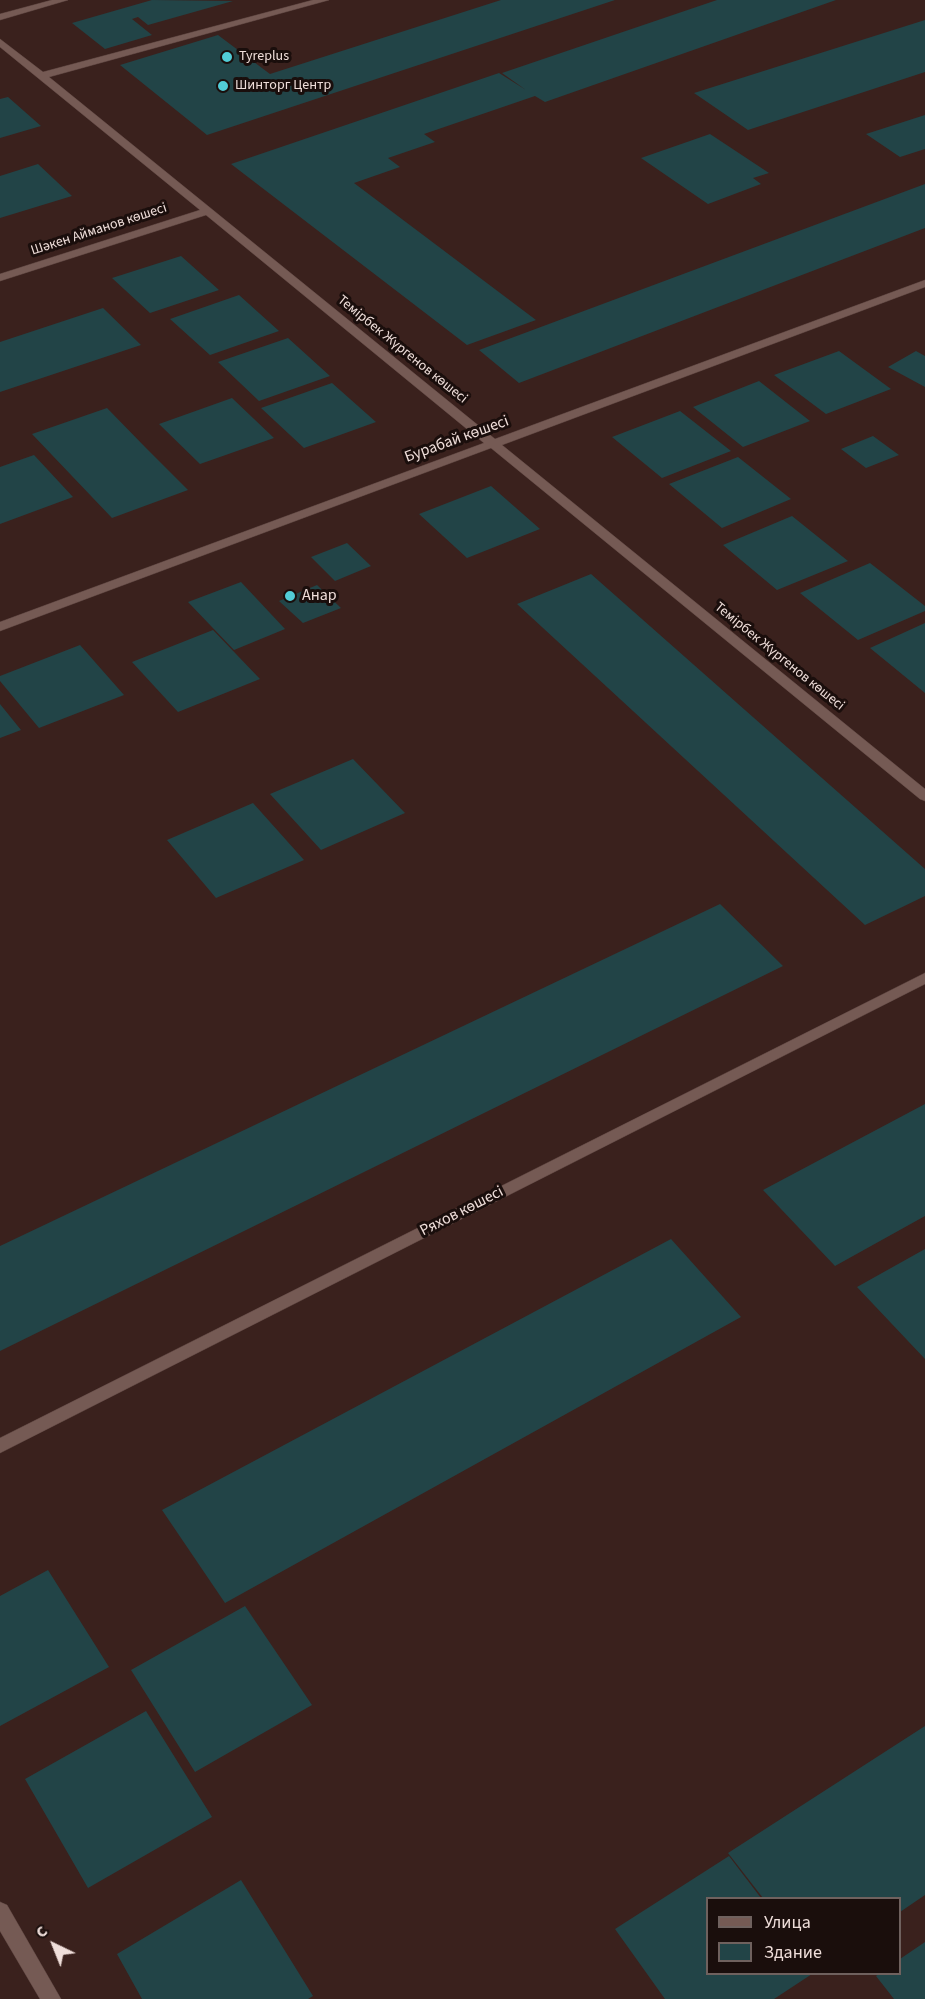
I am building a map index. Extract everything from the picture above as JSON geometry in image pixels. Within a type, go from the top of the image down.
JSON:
[{"type":"street","points":[[0,17],[63,0]]},
{"type":"street","points":[[41,76],[324,0]]},
{"type":"street","name":"Темірбек Жүргенов көшесі","points":[[0,42],[925,796]]},
{"type":"street","name":"Шәкен Айманов көшесі","points":[[0,278],[206,212]]},
{"type":"street","name":"Бурабай көшесі","points":[[0,627],[925,283]]},
{"type":"street","name":"Ряхов көшесі","points":[[0,1446],[925,978]]},
{"type":"street","points":[[0,1912],[51,1999]]},
{"type":"building","points":[[152,0],[233,1],[148,25],[138,17],[132,19],[152,35],[105,49],[72,23]]},
{"type":"building","points":[[501,0],[615,0],[207,135],[120,65],[218,35],[270,74]]},
{"type":"building","points":[[717,0],[836,0],[545,102],[535,96],[424,134],[435,142],[388,158],[400,167],[354,183],[536,320],[467,345],[231,164],[499,73],[526,90],[502,73]]},
{"type":"building","points":[[925,20],[925,72],[748,130],[694,93]]},
{"type":"building","points":[[8,97],[41,126],[0,138],[0,99]]},
{"type":"building","points":[[925,115],[925,149],[900,157],[866,134]]},
{"type":"building","points":[[710,134],[769,173],[753,178],[761,184],[708,204],[641,158]]},
{"type":"building","points":[[38,164],[72,196],[0,218],[0,176]]},
{"type":"building","points":[[925,184],[925,228],[519,383],[479,350]]},
{"type":"building","points":[[181,256],[219,290],[150,313],[112,278]]},
{"type":"building","points":[[239,295],[279,331],[210,355],[170,319]]},
{"type":"building","points":[[103,308],[141,345],[0,392],[0,342]]},
{"type":"building","points":[[288,338],[330,376],[259,401],[218,362]]},
{"type":"building","points":[[839,351],[891,389],[826,414],[774,375]]},
{"type":"building","points":[[916,351],[925,356],[925,387],[888,367]]},
{"type":"building","points":[[759,381],[810,421],[743,447],[693,407]]},
{"type":"building","points":[[332,383],[376,422],[304,448],[261,408]]},
{"type":"building","points":[[232,398],[274,438],[200,464],[159,424]]},
{"type":"building","points":[[107,408],[188,490],[112,518],[32,434]]},
{"type":"building","points":[[680,411],[731,451],[662,478],[612,437]]},
{"type":"building","points":[[873,436],[899,455],[866,468],[841,449]]},
{"type":"building","points":[[34,455],[73,497],[0,524],[0,467]]},
{"type":"building","points":[[738,457],[791,499],[722,528],[669,484]]},
{"type":"building","points":[[491,486],[540,529],[467,558],[419,514]]},
{"type":"building","points":[[792,516],[848,561],[777,590],[723,545]]},
{"type":"building","points":[[347,543],[371,566],[335,581],[311,557]]},
{"type":"building","points":[[870,563],[925,606],[925,611],[858,640],[800,593]]},
{"type":"building","points":[[591,574],[925,869],[925,896],[865,925],[517,604]]},
{"type":"building","points":[[241,582],[285,629],[234,650],[188,602]]},
{"type":"building","points":[[317,585],[341,608],[303,623],[279,601]]},
{"type":"building","points":[[925,623],[925,693],[870,648]]},
{"type":"building","points":[[213,630],[260,679],[178,712],[132,662]]},
{"type":"building","points":[[80,645],[124,695],[39,728],[0,681],[0,676]]},
{"type":"building","points":[[0,704],[21,730],[0,738]]},
{"type":"building","points":[[353,759],[405,813],[321,850],[270,794]]},
{"type":"building","points":[[253,803],[304,860],[216,898],[167,840]]},
{"type":"building","points":[[720,904],[783,966],[0,1351],[0,1246]]},
{"type":"building","points":[[925,1104],[925,1216],[835,1266],[763,1190]]},
{"type":"building","points":[[671,1239],[741,1317],[225,1603],[162,1510]]},
{"type":"building","points":[[925,1249],[925,1359],[857,1287]]},
{"type":"building","points":[[48,1570],[109,1667],[0,1726],[0,1596]]},
{"type":"building","points":[[245,1606],[312,1705],[195,1772],[131,1670]]},
{"type":"building","points":[[146,1711],[212,1817],[88,1888],[25,1779]]},
{"type":"building","points":[[925,1726],[925,1895],[901,1911],[901,1897],[762,1897],[728,1853]]},
{"type":"building","points":[[729,1856],[760,1897],[706,1897],[706,1975],[810,1975],[774,1999],[665,1999],[615,1929]]},
{"type":"building","points":[[241,1880],[313,1996],[308,1999],[142,1999],[117,1954]]},
{"type":"building","points":[[925,1942],[925,1999],[894,1999],[876,1976],[901,1975],[901,1958]]},
{"type":"place","name":"Tyreplus","points":[[227,57]]},
{"type":"place","name":"Шинторг Центр","points":[[223,86]]},
{"type":"place","name":"Анар","points":[[290,596]]}]
